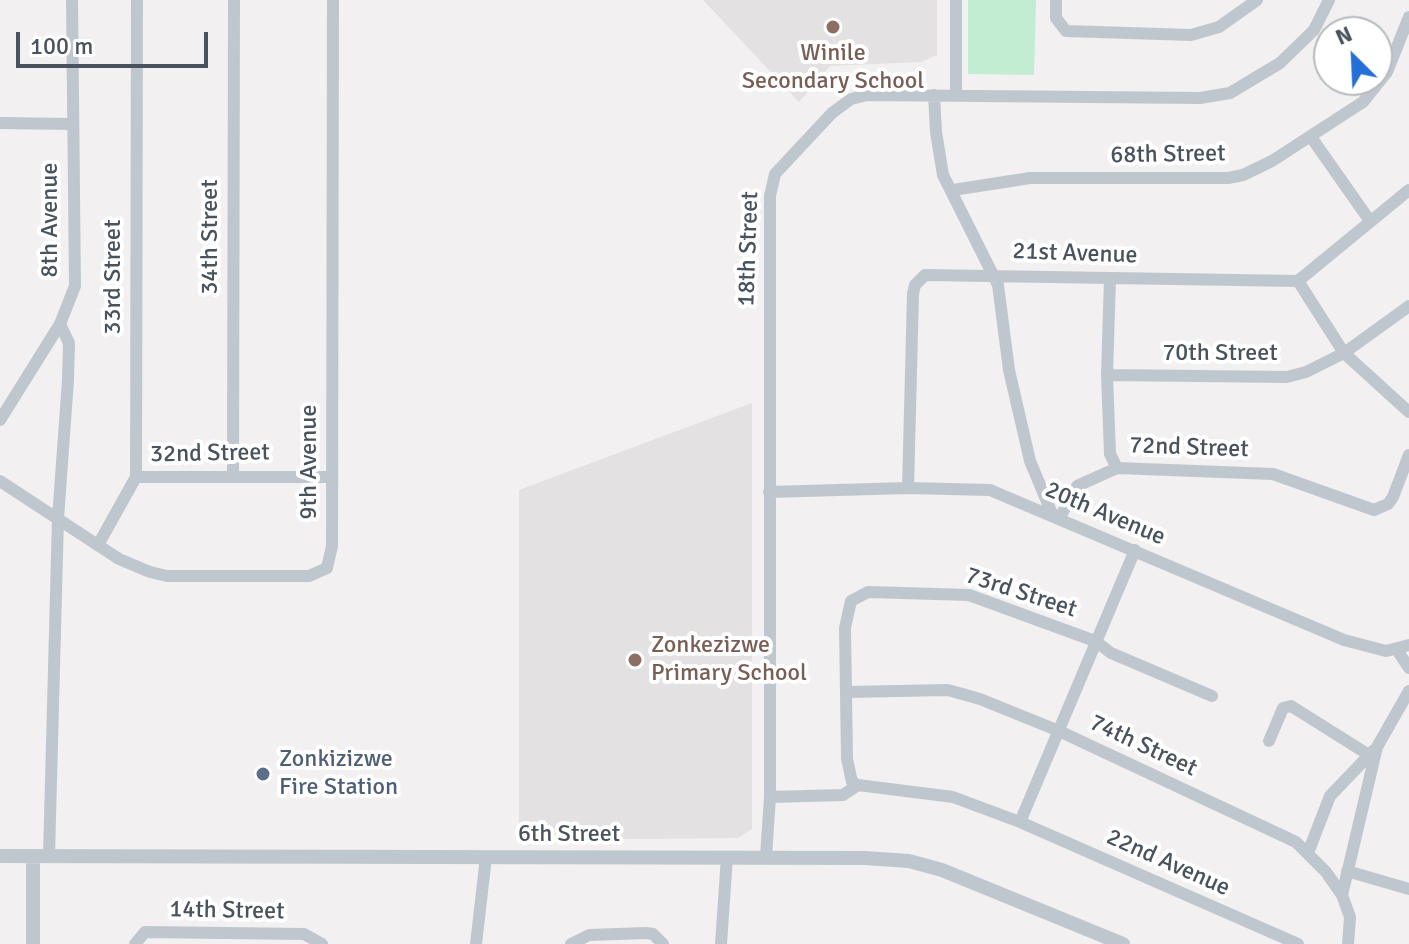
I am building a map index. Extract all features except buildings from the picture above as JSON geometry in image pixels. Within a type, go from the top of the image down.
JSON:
[{"type":"street","name":"8th Avenue","points":[[0,420],[60,324],[75,286],[72,0]]},
{"type":"street","name":"33rd Street","points":[[98,545],[136,477],[137,0]]},
{"type":"street","name":"34th Street","points":[[233,475],[234,0]]},
{"type":"street","name":"9th Avenue","points":[[0,481],[119,559],[167,576],[309,576],[327,568],[332,546],[333,0]]},
{"type":"street","points":[[956,0],[956,95]]},
{"type":"street","points":[[1056,0],[1056,18],[1066,31],[1191,35],[1219,27],[1257,0]]},
{"type":"street","name":"18th Street","points":[[766,856],[770,797],[770,196],[775,174],[832,113],[851,99],[867,95],[1216,98],[1253,81],[1280,63],[1314,30],[1329,0]]},
{"type":"street","name":"68th Street","points":[[953,190],[1030,178],[1228,178],[1259,168],[1311,137],[1375,90],[1387,72],[1409,17]]},
{"type":"street","points":[[934,95],[943,175],[998,285],[1009,370],[1033,474],[1056,517],[1077,486],[1117,468]]},
{"type":"street","points":[[0,123],[72,124]]},
{"type":"street","points":[[1311,137],[1370,221]]},
{"type":"street","points":[[1409,190],[1298,281],[1344,353],[1409,412]]},
{"type":"street","name":"21st Avenue","points":[[908,488],[915,285],[934,272],[1298,281]]},
{"type":"street","name":"72nd Street","points":[[1110,278],[1107,375],[1110,454],[1117,468],[1273,474],[1374,510],[1388,504],[1393,497],[1409,455]]},
{"type":"street","name":"70th Street","points":[[1107,375],[1287,377],[1306,372],[1344,353],[1409,306]]},
{"type":"street","points":[[33,944],[41,856],[69,343],[60,324]]},
{"type":"street","name":"32nd Street","points":[[136,477],[332,477]]},
{"type":"street","name":"20th Avenue","points":[[769,492],[908,488],[990,490],[1344,640],[1367,648],[1403,648]]},
{"type":"street","points":[[1020,822],[1135,550]]},
{"type":"street","name":"73rd Street","points":[[858,785],[852,782],[847,759],[848,692],[844,647],[848,605],[856,596],[868,592],[969,595],[1095,641],[1111,653],[1212,696]]},
{"type":"street","points":[[1403,648],[1409,668]]},
{"type":"street","name":"74th Street","points":[[848,692],[948,690],[980,699],[1059,731],[1296,842],[1342,895],[1350,917],[1348,944]]},
{"type":"street","points":[[1308,853],[1330,796],[1373,751],[1409,691]]},
{"type":"street","points":[[1269,741],[1283,708],[1291,706],[1373,751]]},
{"type":"street","points":[[1342,895],[1373,751]]},
{"type":"street","points":[[770,797],[843,795],[858,785]]},
{"type":"street","name":"22nd Avenue","points":[[858,785],[934,792],[1020,822],[1298,944]]},
{"type":"street","name":"6th Street","points":[[0,856],[766,856],[909,861],[942,870],[1123,944]]},
{"type":"street","points":[[476,944],[486,857]]},
{"type":"street","points":[[721,944],[727,857]]},
{"type":"street","points":[[1347,871],[1408,886]]},
{"type":"street","name":"14th Street","points":[[135,944],[145,932],[304,934],[322,944]]},
{"type":"street","points":[[571,944],[589,935],[646,933],[653,934],[663,944]]},
{"type":"shaded area","name":"Winile Secondary School","points":[[703,0],[937,0],[937,55],[921,62],[830,66],[799,102]]},
{"type":"shaded area","name":"Zonkezizwe Primary School","points":[[752,403],[752,829],[738,838],[519,840],[519,490]]},
{"type":"green space","points":[[968,0],[1036,0],[1034,75],[968,74]]},
{"type":"place","name":"Winile Secondary School","points":[[833,27]]},
{"type":"place","name":"Zonkezizwe Primary School","points":[[635,660]]},
{"type":"place","name":"Zonkizizwe Fire Station","points":[[263,774]]}]
